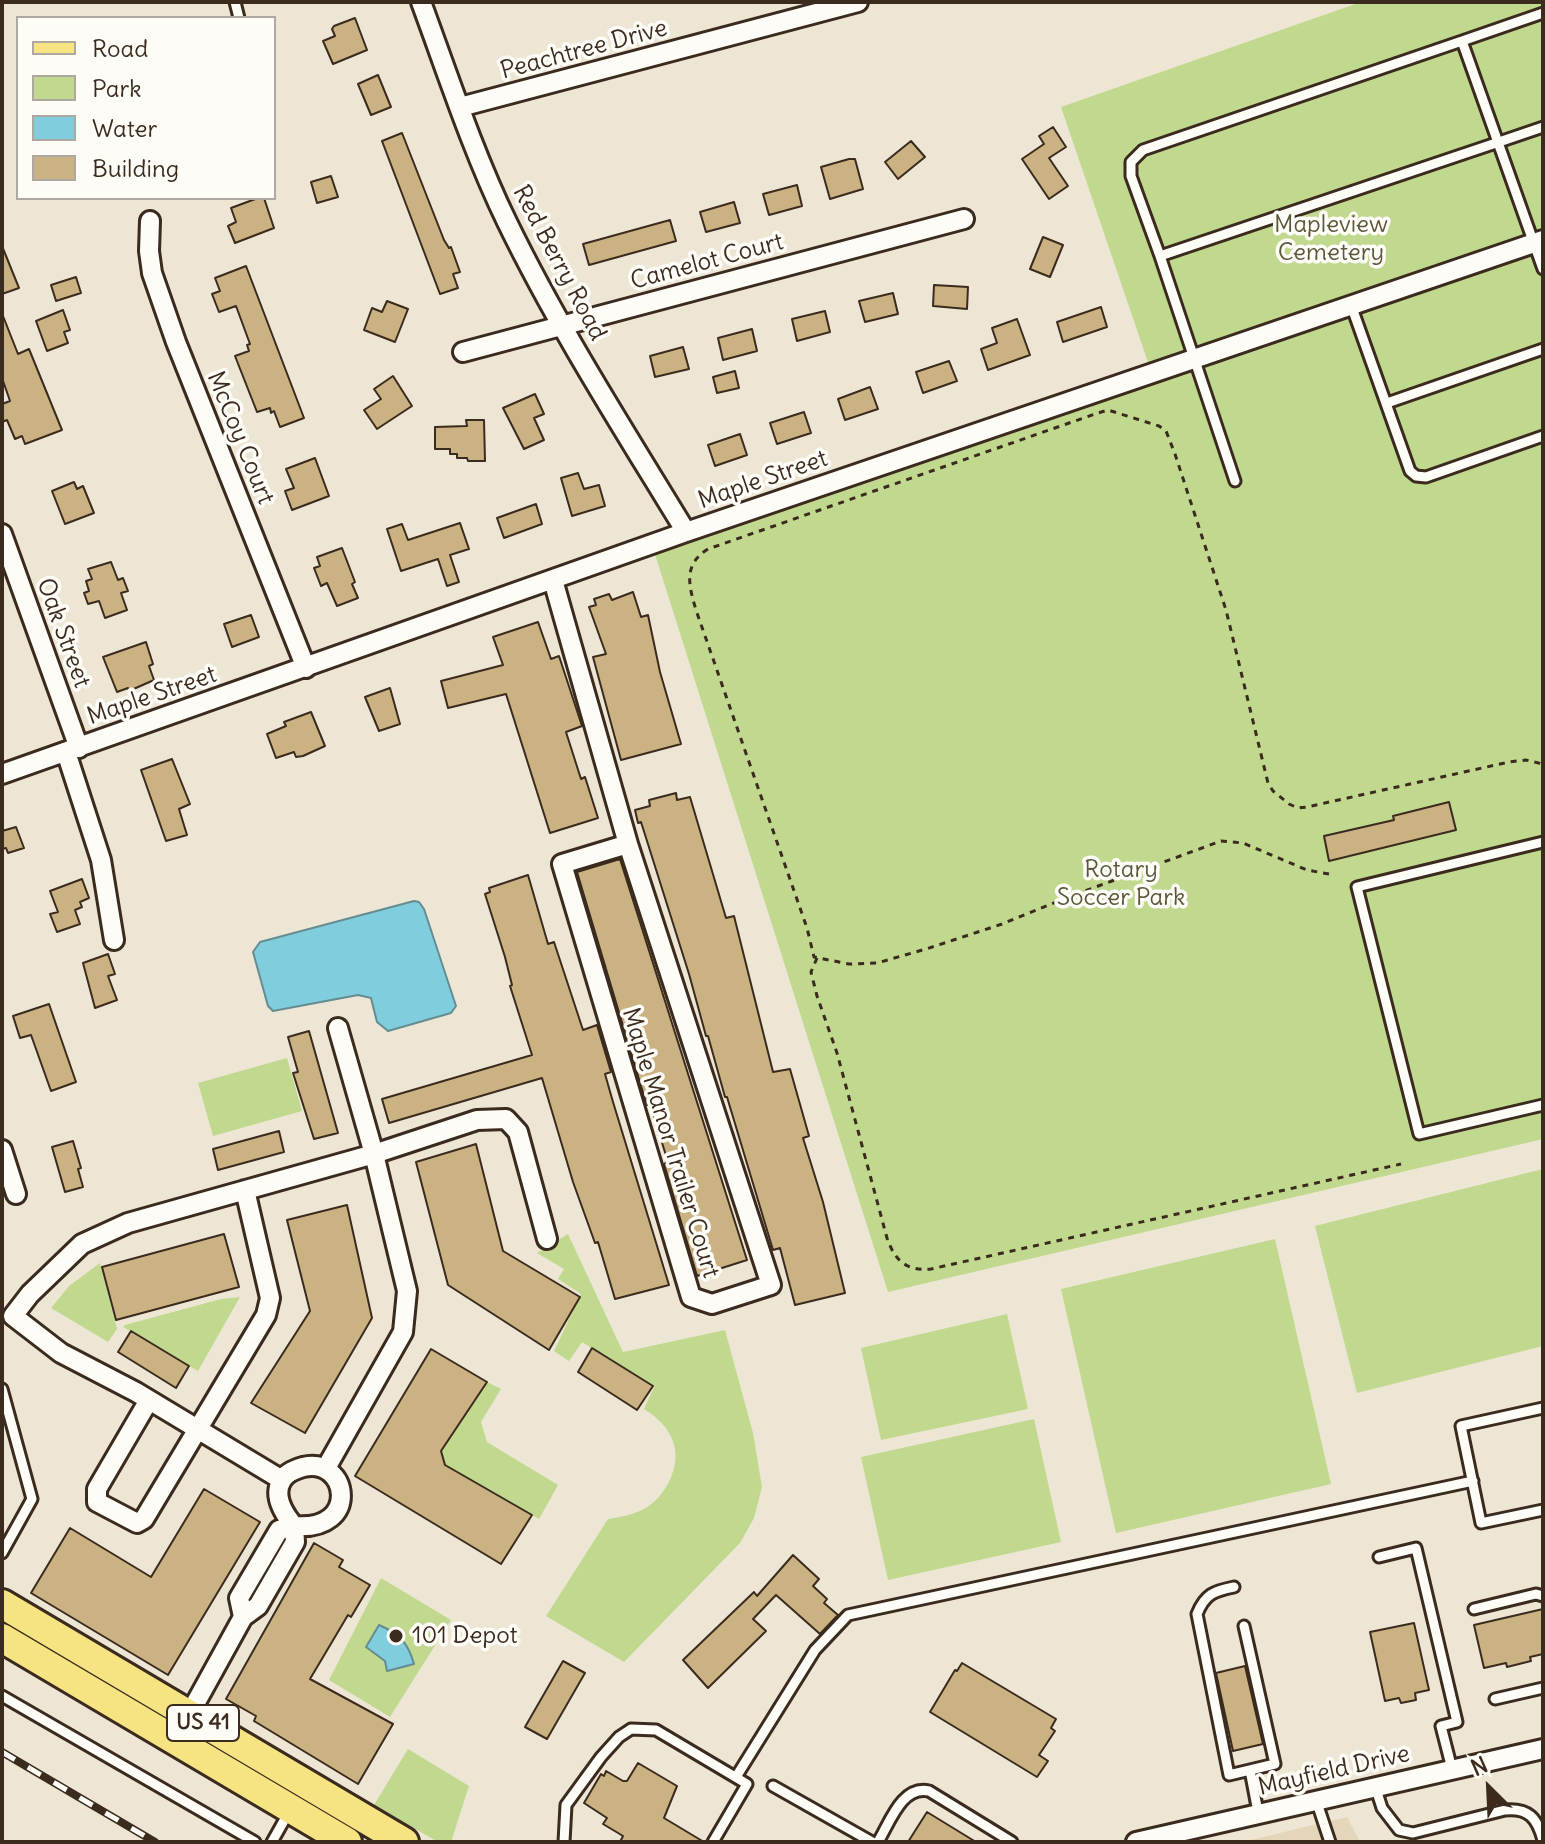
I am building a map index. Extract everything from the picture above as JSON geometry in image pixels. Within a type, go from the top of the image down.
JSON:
[{"type":"main road","name":"US 41","points":[[2,1604],[404,1842]]},
{"type":"main road","name":"US 41","points":[[2,1638],[347,1842]]},
{"type":"street","name":"Red Berry Road","points":[[421,2],[505,218],[562,326],[686,532]]},
{"type":"street","name":"Peachtree Drive","points":[[460,107],[858,2]]},
{"type":"street","name":"Camelot Court","points":[[463,352],[964,219]]},
{"type":"street","name":"McCoy Court","points":[[150,221],[152,273],[166,314],[306,668]]},
{"type":"street","name":"Maple Street","points":[[2,774],[686,532],[1539,241]]},
{"type":"street","name":"Oak Street","points":[[2,534],[72,750],[101,860],[114,940]]},
{"type":"street","name":"Maple Manor Trailer Court","points":[[553,580],[628,844],[771,1285],[712,1304],[691,1297],[562,864],[628,844]]},
{"type":"street","points":[[326,1468],[403,1332],[407,1291],[374,1154],[338,1028]]},
{"type":"street","points":[[282,1480],[149,1400],[61,1353],[7,1314],[82,1244],[128,1223],[374,1154],[477,1120],[506,1119],[518,1132],[547,1239]]},
{"type":"street","points":[[2,1150],[16,1194]]},
{"type":"street","points":[[149,1400],[97,1489],[97,1502],[137,1523],[144,1519],[266,1315],[270,1298],[245,1190]]},
{"type":"street","points":[[174,1740],[243,1617],[258,1606],[295,1542],[293,1527],[281,1510],[279,1494],[282,1480],[294,1470],[308,1466],[326,1468],[338,1481],[342,1497],[339,1511],[329,1520],[310,1527],[293,1527]]},
{"type":"street","name":"Mayfield Drive","points":[[1136,1842],[1543,1749]]},
{"type":"lane","points":[[1235,481],[1131,176],[1131,162],[1143,150],[1543,13]]},
{"type":"lane","points":[[1462,41],[1539,241],[1543,269]]},
{"type":"lane","points":[[1160,256],[1543,127]]},
{"type":"lane","points":[[1351,305],[1410,471],[1416,476],[1426,477],[1543,436]]},
{"type":"lane","points":[[1387,403],[1543,349]]},
{"type":"lane","points":[[1543,842],[1357,887],[1419,1134],[1543,1105]]},
{"type":"lane","points":[[2,1389],[32,1499],[2,1553]]},
{"type":"lane","points":[[1543,1408],[1461,1426],[1481,1523],[1543,1510]]},
{"type":"lane","points":[[2,1431],[13,1428]]},
{"type":"lane","points":[[736,1777],[815,1650],[848,1615],[1473,1481]]},
{"type":"lane","points":[[1379,1557],[1416,1548],[1457,1722],[1441,1726],[1452,1769]]},
{"type":"lane","points":[[1234,1587],[1211,1592],[1202,1601],[1197,1614],[1229,1775],[1275,1764],[1244,1626]]},
{"type":"lane","points":[[1474,1609],[1536,1594],[1543,1596]]},
{"type":"lane","points":[[1495,1699],[1543,1688]]},
{"type":"lane","points":[[2,1696],[255,1842]]},
{"type":"lane","points":[[564,1842],[566,1805],[601,1757],[631,1729],[656,1730],[747,1784],[713,1842]]},
{"type":"lane","points":[[1250,1770],[1258,1812]]},
{"type":"lane","points":[[773,1786],[875,1842],[903,1799],[920,1789],[929,1791],[1011,1842]]},
{"type":"lane","points":[[1375,1786],[1382,1808],[1399,1830],[1413,1833],[1520,1809],[1533,1817],[1543,1840]]},
{"type":"lane","points":[[1316,1799],[1330,1842]]},
{"type":"lane","points":[[272,1842],[291,1809]]},
{"type":"path","points":[[1329,874],[1307,870],[1243,843],[1221,841],[1002,924],[926,949],[877,963],[849,964],[817,958],[813,954],[807,928],[697,613],[689,586],[693,561],[708,549],[1108,410],[1144,420],[1166,431],[1226,610],[1268,783],[1282,799],[1298,808],[1307,807],[1509,762],[1526,760],[1543,764]]},
{"type":"path","points":[[817,958],[811,972],[837,1053],[887,1238],[892,1254],[903,1265],[914,1270],[931,1269],[1401,1164]]},
{"type":"shaded area","points":[[1347,1817],[1360,1842],[1242,1842]]},
{"type":"green space","name":"Rotary Soccer Park","points":[[1361,2],[1543,2],[1543,1139],[888,1292],[654,551],[1153,377],[1061,107]]},
{"type":"green space","points":[[287,1058],[302,1111],[213,1136],[198,1083]]},
{"type":"green space","points":[[1543,1169],[1543,1346],[1357,1393],[1315,1226]]},
{"type":"green space","points":[[568,1234],[623,1352],[725,1330],[753,1433],[762,1487],[754,1518],[740,1543],[624,1662],[546,1616],[608,1519],[640,1511],[661,1494],[673,1471],[675,1450],[673,1440],[662,1423],[644,1409],[654,1387],[582,1342],[569,1361],[554,1351],[581,1294],[558,1279],[564,1269],[537,1253]]},
{"type":"green space","points":[[1275,1239],[1331,1484],[1116,1533],[1061,1289]]},
{"type":"green space","points":[[100,1263],[117,1329],[108,1342],[51,1308],[69,1286]]},
{"type":"green space","points":[[240,1297],[198,1371],[123,1327],[221,1299]]},
{"type":"green space","points":[[1007,1314],[1028,1409],[881,1440],[861,1348]]},
{"type":"green space","points":[[487,1382],[501,1389],[481,1422],[487,1442],[558,1485],[539,1519],[445,1465],[441,1451]]},
{"type":"green space","points":[[1034,1419],[1061,1542],[888,1580],[861,1457]]},
{"type":"green space","name":"101 Depot","points":[[381,1578],[451,1620],[390,1717],[329,1680]]},
{"type":"green space","points":[[408,1749],[469,1786],[451,1842],[438,1842],[374,1805]]},
{"type":"water","points":[[414,901],[424,909],[456,1006],[451,1013],[388,1031],[377,1022],[371,998],[358,995],[273,1011],[268,1006],[253,952],[260,942]]},
{"type":"water","points":[[379,1625],[402,1640],[414,1664],[387,1671],[385,1661],[366,1647]]},
{"type":"building","points":[[355,18],[367,50],[333,64],[323,41],[335,36],[334,26]]},
{"type":"building","points":[[378,75],[391,107],[371,115],[358,84]]},
{"type":"building","points":[[1053,127],[1066,147],[1049,158],[1068,186],[1049,199],[1022,159],[1044,144],[1039,136]]},
{"type":"building","points":[[402,133],[444,240],[451,247],[460,272],[453,274],[458,288],[440,294],[382,141]]},
{"type":"building","points":[[911,141],[925,157],[898,179],[885,162]]},
{"type":"building","points":[[855,159],[863,189],[830,199],[821,167]]},
{"type":"building","points":[[331,176],[338,197],[317,203],[311,182]]},
{"type":"building","points":[[797,185],[802,206],[769,215],[763,194]]},
{"type":"building","points":[[253,200],[265,200],[274,228],[235,243],[228,226],[236,222],[231,208]]},
{"type":"building","points":[[734,202],[740,223],[706,232],[700,212]]},
{"type":"building","points":[[670,220],[676,241],[589,265],[583,244]]},
{"type":"building","points":[[1043,237],[1063,245],[1050,277],[1030,269]]},
{"type":"building","points":[[2,246],[19,288],[2,294]]},
{"type":"building","points":[[246,266],[304,418],[280,427],[270,408],[257,412],[235,356],[249,351],[247,345],[250,344],[236,306],[219,312],[212,294],[220,291],[215,278]]},
{"type":"building","points":[[76,277],[81,293],[56,301],[51,285]]},
{"type":"building","points":[[934,285],[968,287],[967,309],[933,306]]},
{"type":"building","points":[[893,293],[898,314],[865,322],[859,301]]},
{"type":"building","points":[[387,301],[408,309],[395,342],[364,330],[372,308],[382,312]]},
{"type":"building","points":[[1101,307],[1107,327],[1063,342],[1057,322]]},
{"type":"building","points":[[63,310],[70,330],[64,332],[68,343],[47,351],[36,321]]},
{"type":"building","points":[[825,311],[830,332],[797,341],[792,319]]},
{"type":"building","points":[[3,316],[18,354],[29,349],[62,430],[25,444],[22,436],[15,439],[7,420],[2,422],[2,404],[10,401],[2,378]]},
{"type":"building","points":[[1017,319],[1030,355],[988,370],[981,349],[997,343],[992,328]]},
{"type":"building","points":[[752,329],[757,351],[723,360],[718,338]]},
{"type":"building","points":[[683,347],[689,369],[655,377],[650,356]]},
{"type":"building","points":[[949,361],[957,381],[923,393],[916,372]]},
{"type":"building","points":[[735,371],[739,388],[717,393],[713,377]]},
{"type":"building","points":[[393,376],[412,406],[377,429],[364,410],[381,399],[374,389]]},
{"type":"building","points":[[870,387],[878,409],[845,420],[838,399]]},
{"type":"building","points":[[535,394],[544,414],[534,418],[544,440],[524,449],[503,408]]},
{"type":"building","points":[[804,412],[811,433],[777,444],[770,423]]},
{"type":"building","points":[[466,420],[484,420],[485,461],[468,461],[467,458],[457,458],[457,454],[450,454],[450,449],[435,449],[435,427],[467,426]]},
{"type":"building","points":[[740,434],[747,455],[715,466],[708,445]]},
{"type":"building","points":[[315,458],[329,496],[292,510],[285,491],[294,488],[286,469]]},
{"type":"building","points":[[578,473],[584,489],[599,485],[605,506],[572,516],[561,478]]},
{"type":"building","points":[[74,482],[77,489],[83,486],[94,513],[65,524],[52,491]]},
{"type":"building","points":[[536,504],[542,524],[504,538],[497,518]]},
{"type":"building","points":[[460,523],[469,549],[450,555],[459,582],[447,586],[438,559],[401,571],[387,529],[402,524],[408,540]]},
{"type":"building","points":[[342,548],[358,598],[337,606],[327,583],[321,586],[314,568],[320,566],[317,557]]},
{"type":"building","points":[[111,562],[118,580],[123,578],[128,591],[121,593],[127,610],[105,618],[99,601],[88,604],[84,593],[89,591],[86,581],[92,579],[88,569]]},
{"type":"building","points":[[633,592],[641,617],[648,615],[660,672],[681,744],[621,760],[593,657],[606,654],[589,607],[596,605],[594,599],[609,594],[612,600]]},
{"type":"building","points":[[251,615],[259,637],[232,647],[224,624]]},
{"type":"building","points":[[538,622],[551,659],[559,656],[582,726],[566,732],[598,818],[550,833],[506,694],[448,708],[441,681],[503,665],[493,637]]},
{"type":"building","points":[[146,642],[154,680],[129,691],[128,688],[117,692],[103,657]]},
{"type":"building","points":[[390,688],[400,724],[379,731],[365,697]]},
{"type":"building","points":[[311,712],[325,746],[303,756],[296,757],[294,752],[276,758],[267,734],[286,726],[284,722]]},
{"type":"building","points":[[172,759],[190,804],[179,809],[187,835],[166,841],[141,770]]},
{"type":"building","points":[[676,793],[677,800],[690,797],[726,918],[734,916],[773,1072],[790,1069],[809,1136],[803,1138],[823,1202],[845,1293],[795,1305],[780,1248],[773,1250],[689,974],[635,810],[650,806],[649,800]]},
{"type":"building","points":[[1449,802],[1456,830],[1329,861],[1324,836],[1394,820],[1393,816]]},
{"type":"building","points":[[16,827],[24,848],[8,853],[6,848],[2,849],[2,831]]},
{"type":"building","points":[[620,859],[747,1260],[697,1276],[664,1164],[668,1162],[650,1104],[647,1105],[644,1096],[577,872]]},
{"type":"building","points":[[528,875],[548,944],[554,942],[583,1030],[597,1025],[611,1072],[605,1074],[669,1285],[615,1299],[598,1242],[595,1243],[573,1182],[542,1078],[389,1123],[382,1099],[532,1055],[485,894],[490,892],[489,888]]},
{"type":"building","points":[[82,879],[89,898],[80,902],[82,907],[75,910],[80,924],[57,932],[50,914],[58,912],[50,891]]},
{"type":"building","points":[[108,954],[115,974],[108,976],[117,1000],[95,1008],[83,963]]},
{"type":"building","points":[[49,1004],[76,1082],[51,1091],[31,1035],[20,1038],[13,1016]]},
{"type":"building","points":[[309,1031],[338,1133],[314,1139],[293,1073],[298,1072],[288,1037]]},
{"type":"building","points":[[279,1131],[284,1152],[218,1170],[213,1149]]},
{"type":"building","points":[[73,1141],[83,1187],[65,1192],[52,1147]]},
{"type":"building","points":[[476,1144],[503,1251],[580,1297],[549,1350],[448,1285],[416,1162]]},
{"type":"building","points":[[347,1205],[372,1318],[305,1433],[251,1403],[310,1311],[287,1220]]},
{"type":"building","points":[[224,1234],[239,1287],[116,1320],[102,1267]]},
{"type":"building","points":[[131,1331],[189,1366],[176,1388],[118,1352]]},
{"type":"building","points":[[592,1348],[653,1386],[637,1410],[578,1372]]},
{"type":"building","points":[[431,1349],[487,1382],[441,1451],[445,1465],[532,1515],[501,1564],[355,1476]]},
{"type":"building","points":[[204,1489],[260,1522],[168,1675],[31,1593],[70,1528],[151,1577]]},
{"type":"building","points":[[314,1543],[343,1560],[339,1567],[370,1585],[351,1617],[348,1615],[310,1679],[393,1724],[358,1784],[254,1721],[256,1716],[226,1699]]},
{"type":"building","points":[[793,1555],[819,1579],[813,1586],[827,1599],[824,1603],[838,1615],[820,1634],[776,1595],[753,1619],[766,1631],[708,1688],[683,1660],[754,1592],[757,1596]]},
{"type":"building","points":[[1543,1609],[1543,1654],[1530,1657],[1531,1661],[1507,1667],[1506,1663],[1484,1668],[1474,1625]]},
{"type":"building","points":[[1414,1623],[1429,1690],[1415,1693],[1416,1700],[1401,1703],[1399,1698],[1385,1701],[1370,1632]]},
{"type":"building","points":[[563,1661],[585,1673],[547,1739],[525,1727]]},
{"type":"building","points":[[962,1663],[1056,1719],[1051,1728],[1055,1731],[1039,1755],[1048,1761],[1037,1777],[930,1712]]},
{"type":"building","points":[[1245,1666],[1263,1744],[1233,1751],[1216,1673]]},
{"type":"building","points":[[638,1763],[677,1786],[664,1818],[704,1842],[620,1842],[623,1836],[603,1824],[607,1818],[584,1803],[601,1774],[604,1776],[606,1771],[627,1781]]},
{"type":"building","points":[[927,1812],[976,1842],[908,1842]]},
{"type":"railway","points":[[2,1752],[155,1842]]},
{"type":"place","name":"101 Depot","points":[[396,1636]]},
{"type":"park label","name":"Mapleview Cemetery","points":[[1331,239]]}]
